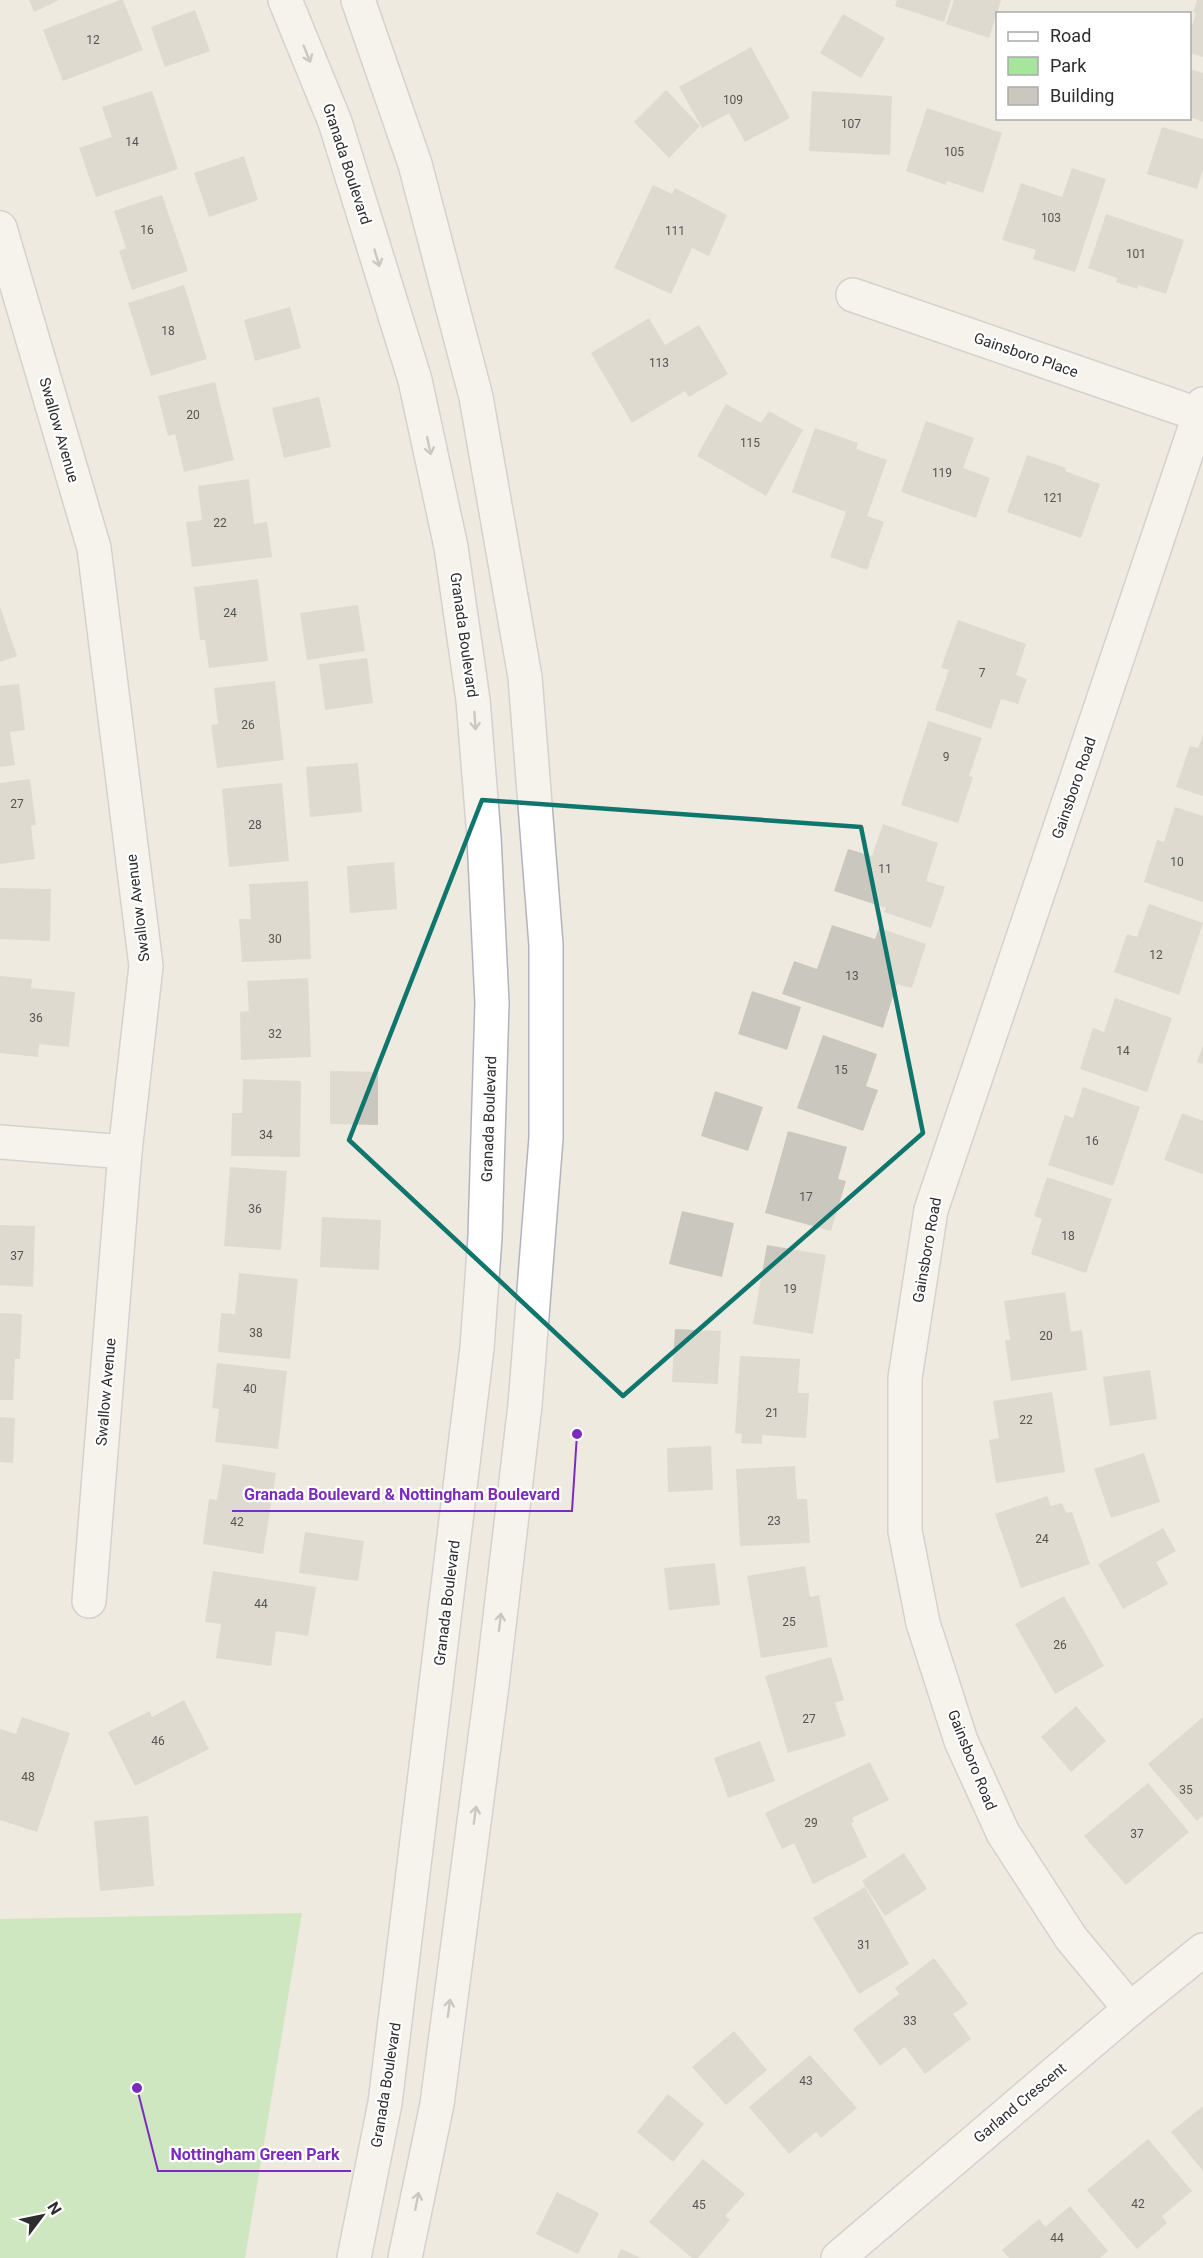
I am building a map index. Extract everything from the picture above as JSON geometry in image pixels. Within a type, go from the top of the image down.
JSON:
[{"type":"main road","name":"Granada Boulevard","points":[[285,0],[335,123],[415,380],[451,547],[473,700],[484,837],[492,1003],[485,1237],[477,1348],[428,1766],[385,2103],[354,2258]]},
{"type":"main road","points":[[358,0],[415,164],[476,397],[525,677],[546,945],[546,1138],[525,1405],[492,1685],[437,2104],[405,2258]]},
{"type":"main road","name":"Swallow Avenue","points":[[0,228],[94,548],[146,966],[125,1152],[89,1601]]},
{"type":"main road","name":"Gainsboro Place","points":[[853,295],[1202,411]]},
{"type":"main road","name":"Gainsboro Road","points":[[1130,2009],[1071,1938],[1003,1833],[961,1741],[923,1623],[905,1531],[905,1378],[931,1210],[1202,411]]},
{"type":"main road","points":[[0,1142],[125,1152]]},
{"type":"main road","name":"Garland Crescent","points":[[838,2258],[1130,2009],[1203,1950]]},
{"type":"highlighted area","points":[[482,800],[861,827],[923,1133],[623,1396],[349,1140]]},
{"type":"green space","points":[[302,1913],[245,2258],[0,2258],[0,1919]]},
{"type":"building","points":[[29,0],[59,0],[34,12]]},
{"type":"building","points":[[123,0],[143,50],[63,81],[43,30]]},
{"type":"building","points":[[897,0],[951,0],[944,22],[895,6]]},
{"type":"building","points":[[954,0],[1001,0],[989,38],[946,24]]},
{"type":"building","points":[[1197,0],[1203,0],[1203,57],[1191,53],[1191,29],[1196,13],[1193,12]]},
{"type":"building","points":[[195,10],[210,51],[165,67],[151,27]]},
{"type":"building","points":[[843,14],[885,38],[861,78],[820,53]]},
{"type":"building","points":[[751,47],[790,118],[745,142],[729,113],[702,128],[679,87]]},
{"type":"building","points":[[1191,69],[1203,73],[1203,122],[1191,117]]},
{"type":"building","points":[[666,90],[700,126],[669,158],[634,122]]},
{"type":"building","points":[[152,91],[178,169],[96,197],[79,148],[112,137],[102,107]]},
{"type":"building","points":[[812,91],[892,96],[890,155],[809,151]]},
{"type":"building","points":[[927,108],[1002,133],[983,193],[947,181],[946,185],[906,171]]},
{"type":"building","points":[[1162,127],[1203,139],[1203,169],[1197,189],[1147,174]]},
{"type":"building","points":[[244,156],[258,200],[209,217],[194,173]]},
{"type":"building","points":[[1072,168],[1106,179],[1075,272],[1033,259],[1036,250],[1002,240],[1021,183],[1062,197]]},
{"type":"building","points":[[653,185],[672,194],[675,188],[727,215],[709,256],[692,248],[671,294],[614,268]]},
{"type":"building","points":[[162,195],[188,271],[132,290],[119,251],[126,248],[114,211]]},
{"type":"building","points":[[1106,214],[1184,240],[1166,294],[1138,285],[1137,289],[1116,282],[1117,278],[1088,268]]},
{"type":"building","points":[[184,285],[207,359],[151,376],[128,303]]},
{"type":"building","points":[[290,307],[301,348],[255,361],[244,320]]},
{"type":"building","points":[[649,318],[665,345],[699,325],[728,374],[689,397],[685,391],[632,423],[591,353]]},
{"type":"building","points":[[215,382],[234,460],[184,472],[175,434],[168,436],[158,396]]},
{"type":"building","points":[[319,397],[331,447],[284,458],[272,408]]},
{"type":"building","points":[[726,404],[761,423],[769,411],[803,430],[766,496],[697,456]]},
{"type":"building","points":[[926,421],[974,438],[963,468],[990,478],[976,518],[901,492]]},
{"type":"building","points":[[815,428],[858,443],[856,449],[887,460],[867,516],[884,522],[867,570],[830,557],[846,512],[792,492]]},
{"type":"building","points":[[1027,455],[1066,468],[1065,471],[1100,484],[1081,538],[1007,512]]},
{"type":"building","points":[[249,479],[254,524],[267,522],[272,557],[192,567],[186,522],[202,520],[198,486]]},
{"type":"building","points":[[258,579],[268,661],[209,668],[205,640],[200,640],[194,587]]},
{"type":"building","points":[[358,605],[365,651],[307,660],[300,613]]},
{"type":"building","points":[[0,607],[17,656],[0,662]]},
{"type":"building","points":[[958,620],[1026,644],[1016,675],[1027,679],[1018,704],[1001,699],[991,729],[935,710],[949,670],[941,668]]},
{"type":"building","points":[[367,658],[373,703],[325,710],[319,664]]},
{"type":"building","points":[[275,681],[284,760],[217,768],[211,725],[218,724],[214,688]]},
{"type":"building","points":[[19,684],[25,730],[10,732],[15,765],[0,767],[0,686]]},
{"type":"building","points":[[928,721],[982,738],[969,776],[973,777],[958,823],[901,805]]},
{"type":"building","points":[[1203,735],[1203,796],[1176,787],[1190,746],[1198,748]]},
{"type":"building","points":[[358,763],[362,812],[310,817],[306,767]]},
{"type":"building","points":[[30,779],[36,825],[31,826],[35,859],[0,864],[0,783]]},
{"type":"building","points":[[282,783],[289,861],[229,867],[222,789]]},
{"type":"building","points":[[1175,807],[1203,816],[1203,902],[1144,882],[1157,840],[1164,842]]},
{"type":"building","points":[[883,824],[938,843],[926,881],[945,887],[931,928],[884,912],[886,908],[834,891],[848,849],[872,856]]},
{"type":"building","points":[[394,862],[397,909],[350,913],[347,866]]},
{"type":"building","points":[[308,881],[311,959],[242,962],[239,919],[251,919],[249,884]]},
{"type":"building","points":[[0,888],[51,889],[50,941],[0,939]]},
{"type":"building","points":[[1149,904],[1203,923],[1179,995],[1114,972],[1127,934],[1137,937]]},
{"type":"building","points":[[832,925],[875,939],[879,928],[926,944],[912,988],[897,984],[883,1028],[782,994],[794,961],[817,969]]},
{"type":"building","points":[[0,976],[32,979],[31,988],[75,992],[69,1047],[39,1044],[38,1057],[0,1053]]},
{"type":"building","points":[[308,978],[311,1057],[241,1060],[240,1012],[249,1011],[247,981]]},
{"type":"building","points":[[752,991],[801,1007],[787,1050],[738,1034]]},
{"type":"building","points":[[1115,998],[1172,1018],[1147,1092],[1080,1069],[1093,1028],[1104,1032]]},
{"type":"building","points":[[823,1035],[877,1054],[866,1086],[878,1090],[863,1131],[797,1108]]},
{"type":"building","points":[[1203,1045],[1203,1064],[1197,1062]]},
{"type":"building","points":[[330,1071],[378,1072],[378,1125],[330,1124]]},
{"type":"building","points":[[243,1079],[301,1081],[300,1157],[231,1156],[232,1113],[242,1113]]},
{"type":"building","points":[[1083,1087],[1140,1107],[1113,1186],[1048,1165],[1065,1115],[1073,1118]]},
{"type":"building","points":[[715,1091],[763,1107],[748,1151],[701,1136]]},
{"type":"building","points":[[1182,1113],[1203,1121],[1203,1174],[1164,1160]]},
{"type":"building","points":[[788,1131],[847,1147],[838,1179],[846,1181],[831,1231],[765,1213]]},
{"type":"building","points":[[230,1167],[287,1171],[281,1250],[224,1246]]},
{"type":"building","points":[[1047,1177],[1112,1199],[1086,1273],[1031,1254],[1042,1219],[1034,1216]]},
{"type":"building","points":[[682,1211],[734,1223],[722,1277],[669,1264]]},
{"type":"building","points":[[322,1217],[381,1220],[379,1270],[320,1267]]},
{"type":"building","points":[[0,1225],[35,1226],[33,1287],[0,1285]]},
{"type":"building","points":[[767,1245],[826,1255],[813,1334],[753,1324]]},
{"type":"building","points":[[239,1273],[298,1279],[290,1359],[218,1352],[221,1313],[235,1314]]},
{"type":"building","points":[[1065,1292],[1071,1332],[1082,1330],[1087,1370],[1011,1381],[1005,1340],[1010,1340],[1004,1301]]},
{"type":"building","points":[[0,1313],[22,1314],[20,1359],[15,1359],[13,1400],[0,1400]]},
{"type":"building","points":[[675,1329],[721,1331],[718,1384],[672,1382]]},
{"type":"building","points":[[740,1356],[800,1359],[798,1393],[809,1393],[806,1438],[762,1435],[762,1444],[741,1443],[742,1434],[735,1433]]},
{"type":"building","points":[[217,1363],[287,1371],[278,1449],[215,1442],[219,1409],[212,1408]]},
{"type":"building","points":[[1150,1370],[1157,1419],[1110,1426],[1103,1377]]},
{"type":"building","points":[[1052,1392],[1065,1472],[996,1483],[989,1440],[999,1438],[993,1401]]},
{"type":"building","points":[[0,1417],[15,1418],[13,1463],[0,1462]]},
{"type":"building","points":[[711,1446],[713,1490],[668,1492],[667,1448]]},
{"type":"building","points":[[1144,1453],[1160,1502],[1111,1518],[1094,1469]]},
{"type":"building","points":[[223,1464],[276,1473],[263,1554],[203,1544],[209,1499],[217,1500]]},
{"type":"building","points":[[795,1466],[797,1499],[807,1499],[810,1543],[740,1546],[736,1469]]},
{"type":"building","points":[[1047,1496],[1051,1506],[1062,1503],[1066,1513],[1072,1512],[1090,1564],[1021,1588],[995,1514]]},
{"type":"building","points":[[1163,1528],[1176,1551],[1156,1562],[1168,1584],[1123,1609],[1098,1564]]},
{"type":"building","points":[[305,1532],[364,1541],[358,1581],[299,1573]]},
{"type":"building","points":[[715,1563],[720,1605],[669,1610],[664,1568]]},
{"type":"building","points":[[805,1566],[810,1597],[819,1595],[828,1647],[761,1658],[747,1576]]},
{"type":"building","points":[[213,1571],[316,1587],[308,1636],[276,1631],[271,1666],[216,1658],[221,1624],[205,1622]]},
{"type":"building","points":[[1064,1596],[1104,1666],[1055,1694],[1015,1624]]},
{"type":"building","points":[[831,1657],[844,1700],[835,1703],[846,1736],[788,1753],[765,1676]]},
{"type":"building","points":[[184,1700],[209,1749],[135,1786],[108,1732],[150,1711],[152,1717]]},
{"type":"building","points":[[1076,1706],[1106,1741],[1071,1772],[1041,1737]]},
{"type":"building","points":[[22,1717],[70,1733],[37,1832],[0,1820],[0,1729],[16,1734]]},
{"type":"building","points":[[1203,1717],[1203,1815],[1197,1821],[1148,1764]]},
{"type":"building","points":[[760,1741],[775,1781],[728,1798],[714,1758]]},
{"type":"building","points":[[870,1762],[889,1800],[852,1818],[854,1822],[851,1823],[867,1857],[813,1884],[794,1843],[782,1849],[765,1813]]},
{"type":"building","points":[[1148,1783],[1189,1832],[1126,1885],[1084,1836]]},
{"type":"building","points":[[148,1816],[154,1886],[100,1891],[94,1821]]},
{"type":"building","points":[[904,1853],[927,1889],[885,1916],[862,1881]]},
{"type":"building","points":[[865,1887],[909,1964],[859,1994],[813,1918]]},
{"type":"building","points":[[934,1958],[968,2004],[953,2014],[971,2039],[925,2074],[905,2047],[880,2066],[853,2029],[899,1994],[895,1988]]},
{"type":"building","points":[[734,2031],[767,2070],[726,2105],[692,2067]]},
{"type":"building","points":[[810,2055],[857,2108],[821,2138],[816,2132],[789,2154],[749,2107]]},
{"type":"building","points":[[668,2094],[704,2124],[673,2162],[637,2132]]},
{"type":"building","points":[[1203,2106],[1203,2171],[1171,2132]]},
{"type":"building","points":[[1148,2139],[1192,2191],[1162,2216],[1167,2223],[1137,2249],[1087,2190]]},
{"type":"building","points":[[703,2159],[745,2194],[725,2216],[730,2220],[698,2258],[692,2258],[649,2222]]},
{"type":"building","points":[[557,2192],[599,2213],[578,2254],[536,2234]]},
{"type":"building","points":[[1070,2206],[1108,2251],[1100,2258],[1009,2258],[1002,2250],[1039,2219],[1045,2227]]},
{"type":"building","points":[[621,2249],[641,2258],[617,2258]]},
{"type":"place","name":"Granada Boulevard & Nottingham Boulevard","points":[[577,1434]]},
{"type":"place","name":"Nottingham Green Park","points":[[137,2088]]}]
